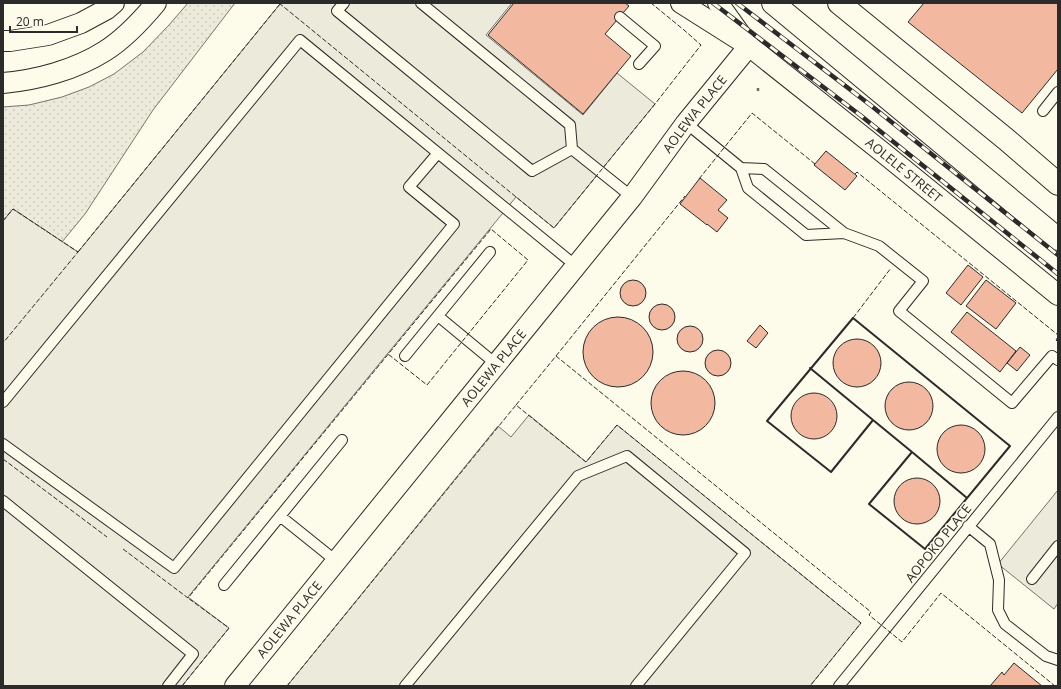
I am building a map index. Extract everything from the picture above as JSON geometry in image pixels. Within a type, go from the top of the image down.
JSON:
[{"type":"highway","points":[[773,3],[1058,239]]},
{"type":"highway","points":[[839,3],[957,98],[1058,184]]},
{"type":"street","points":[[3,41],[48,35],[81,23],[108,9],[114,3]]},
{"type":"street","points":[[3,83],[21,82],[49,75],[84,62],[105,51],[127,34],[156,3]]},
{"type":"street","name":"AOLELE STREET","points":[[681,3],[749,46],[1058,294]]},
{"type":"street","name":"AOLELE STREET","points":[[718,3],[749,46]]},
{"type":"street","name":"AOLEWA PLACE","points":[[235,686],[632,197],[686,123],[749,46]]},
{"type":"lane","points":[[344,3],[337,11],[532,171],[572,149]]},
{"type":"lane","points":[[421,3],[570,125],[572,149],[632,197]]},
{"type":"lane","points":[[620,17],[655,46],[640,64]]},
{"type":"lane","points":[[3,402],[300,40],[576,266]]},
{"type":"lane","points":[[1043,111],[1058,92]]},
{"type":"lane","points":[[686,123],[741,168],[748,188],[806,235],[844,233]]},
{"type":"lane","points":[[3,444],[174,568],[454,224],[409,187],[438,153]]},
{"type":"lane","points":[[741,168],[764,169],[844,233],[880,246],[924,281],[899,311],[1012,403],[1052,356],[1058,360]]},
{"type":"lane","points":[[405,356],[490,252]]},
{"type":"lane","points":[[438,316],[496,364]]},
{"type":"lane","name":"AOPOKO PLACE","points":[[838,686],[1058,417]]},
{"type":"lane","points":[[224,585],[342,440]]},
{"type":"lane","points":[[405,686],[578,476],[626,456],[745,553],[636,686]]},
{"type":"lane","points":[[3,501],[193,654],[168,686]]},
{"type":"lane","points":[[280,516],[336,561]]},
{"type":"lane","points":[[968,526],[990,544],[1000,580],[998,610],[1005,624],[1046,656],[1058,660]]},
{"type":"lane","points":[[1032,579],[1058,546]]},
{"type":"shaded area","points":[[188,3],[235,3],[153,110],[85,214],[62,242],[13,209],[3,221],[3,107],[29,105],[62,97],[89,87],[114,74],[143,52]]},
{"type":"shaded area","points":[[279,3],[512,3],[486,35],[583,115],[617,73],[655,104],[554,228],[516,197],[188,597],[229,628],[182,686],[3,686],[3,221],[13,209],[78,252],[280,4]]},
{"type":"shaded area","points":[[529,415],[586,462],[617,425],[861,623],[810,686],[287,686],[498,426],[511,437]]},
{"type":"shaded area","points":[[1058,490],[1058,603],[1054,609],[998,564]]},
{"type":"building","points":[[514,3],[625,3],[629,6],[605,34],[631,56],[583,114],[488,35]]},
{"type":"building","points":[[924,3],[1058,3],[1058,69],[1022,113],[908,22]]},
{"type":"building","points":[[826,151],[857,176],[845,190],[814,165]]},
{"type":"building","points":[[700,178],[727,200],[718,210],[728,218],[717,232],[680,204]]},
{"type":"building","points":[[968,265],[983,277],[961,305],[946,293]]},
{"type":"building","points":[[633,280],[642,284],[646,293],[642,302],[633,306],[624,302],[620,293],[624,284]]},
{"type":"building","points":[[986,280],[1016,303],[996,329],[966,306]]},
{"type":"building","points":[[662,304],[671,308],[675,317],[671,326],[662,330],[653,326],[649,317],[653,308]]},
{"type":"building","points":[[967,312],[1016,351],[1000,372],[951,332]]},
{"type":"building","points":[[618,317],[631,320],[643,327],[650,339],[653,352],[650,365],[643,377],[631,384],[618,387],[605,384],[593,377],[586,365],[583,352],[586,339],[593,327],[605,320]]},
{"type":"building","points":[[760,325],[768,333],[756,348],[747,341]]},
{"type":"building","points":[[690,326],[699,330],[703,339],[699,348],[690,352],[681,348],[677,339],[681,330]]},
{"type":"building","points":[[852,339],[862,339],[874,346],[881,358],[881,368],[874,380],[862,387],[852,387],[844,383],[837,376],[833,368],[833,358],[837,350],[844,343]]},
{"type":"building","points":[[1020,347],[1030,355],[1017,371],[1007,363]]},
{"type":"building","points":[[718,350],[727,354],[731,363],[727,372],[718,376],[709,372],[705,363],[709,354]]},
{"type":"building","points":[[677,371],[689,371],[706,380],[713,391],[715,403],[713,415],[706,426],[689,435],[677,435],[665,430],[656,421],[651,409],[651,397],[656,385],[665,376]]},
{"type":"building","points":[[909,382],[918,384],[926,389],[931,397],[933,406],[931,415],[926,423],[918,428],[909,430],[900,428],[892,423],[887,415],[885,406],[887,397],[892,389],[900,384]]},
{"type":"building","points":[[819,393],[831,399],[836,407],[836,425],[831,433],[823,438],[809,439],[797,433],[792,425],[791,411],[797,399],[805,394]]},
{"type":"building","points":[[956,425],[966,425],[978,432],[985,444],[985,454],[978,466],[966,473],[956,473],[948,469],[941,462],[937,454],[937,444],[941,436],[948,429]]},
{"type":"building","points":[[917,478],[930,482],[936,488],[940,501],[936,514],[930,520],[917,524],[904,520],[898,514],[894,501],[898,488],[904,482]]},
{"type":"building","points":[[1014,663],[1042,686],[990,686],[1002,672],[1004,675]]},
{"type":"railway","points":[[713,3],[860,115],[1058,274]]},
{"type":"railway","points":[[737,3],[869,104],[1058,255]]},
{"type":"fence","points":[[279,3],[554,228],[701,45],[651,3]]},
{"type":"fence","points":[[78,252],[280,4]]},
{"type":"fence","points":[[699,179],[752,113],[815,164]]},
{"type":"fence","points":[[855,174],[857,172],[1058,335]]},
{"type":"fence","points":[[556,356],[685,196]]},
{"type":"fence","points":[[3,221],[13,209],[78,252],[3,343]]},
{"type":"fence","points":[[123,549],[188,598],[491,229],[528,260],[427,385],[388,354]]},
{"type":"fence","points":[[853,318],[891,268]]},
{"type":"fence","points":[[1058,337],[1056,340],[1058,342]]},
{"type":"fence","points":[[516,405],[556,356],[871,612],[869,615],[902,642],[941,593],[1055,686]]},
{"type":"fence","points":[[287,686],[516,405],[586,462],[617,425],[861,623],[810,686]]},
{"type":"fence","points":[[3,459],[107,537]]},
{"type":"fence","points":[[182,686],[229,628],[188,598]]},
{"type":"wall","points":[[853,318],[1010,446],[925,549],[869,504],[912,452],[873,420],[831,472],[767,421],[853,318]]},
{"type":"wall","points":[[810,368],[873,420]]},
{"type":"wall","points":[[912,452],[967,498]]}]
